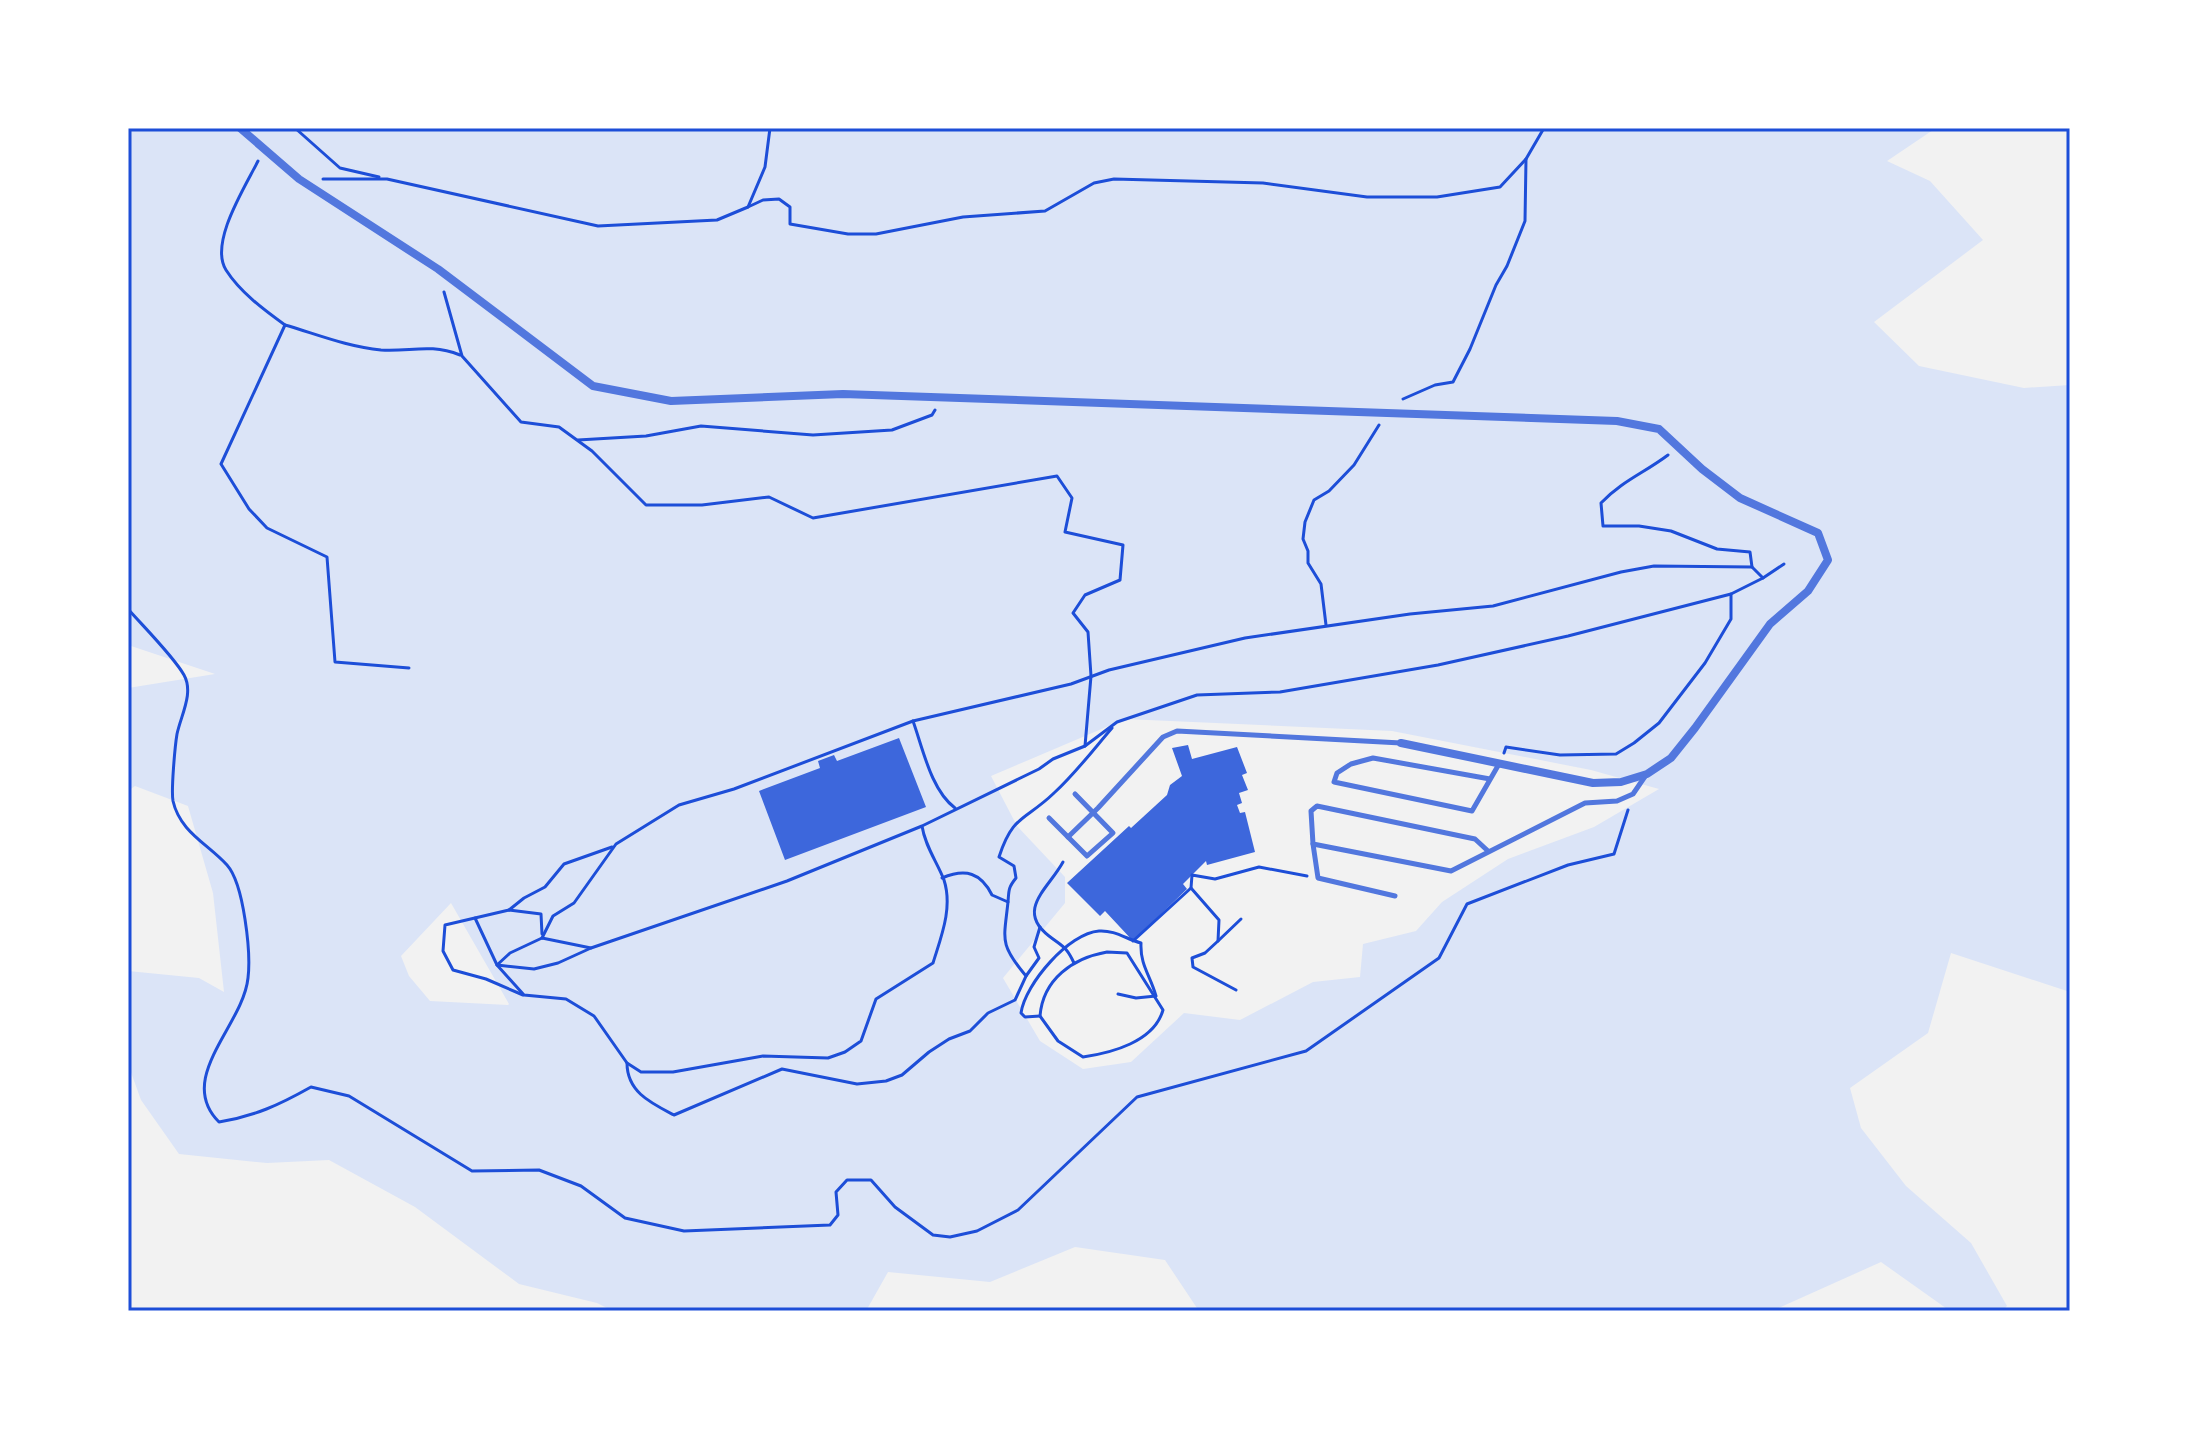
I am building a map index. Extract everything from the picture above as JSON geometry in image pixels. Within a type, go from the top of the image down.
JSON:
[{"type":"street","points":[[240,128],[299,179],[438,269],[593,386],[671,401],[843,394],[1617,421],[1659,429],[1740,498],[1818,533],[1828,560],[1808,591],[1770,624],[1671,758],[1647,774],[1621,782],[1593,783],[1401,743]]},
{"type":"lane","points":[[1068,837],[1163,737],[1177,731],[1401,743]]},
{"type":"lane","points":[[1490,779],[1373,758],[1351,764],[1337,773],[1334,782],[1472,811],[1499,764]]},
{"type":"lane","points":[[1313,844],[1451,871],[1585,803],[1617,801],[1633,794],[1647,774]]},
{"type":"lane","points":[[1049,818],[1087,856],[1113,833],[1075,794]]},
{"type":"lane","points":[[1395,896],[1318,878],[1311,811],[1317,806],[1475,839],[1488,851]]},
{"type":"path","points":[[295,128],[340,168],[598,226],[717,220],[763,200],[779,199],[790,207],[790,224],[848,234],[876,234],[963,217],[1045,211],[1094,183],[1114,179],[1263,183],[1367,197],[1437,197],[1500,187],[1526,159],[1544,128]]},
{"type":"path","points":[[748,207],[765,167],[770,128]]},
{"type":"path","points":[[264,149],[221,238],[224,268],[256,303],[285,325],[336,340],[381,350],[441,347],[462,356],[521,422],[559,427],[592,451],[646,505],[702,505],[769,497],[813,518],[1057,476],[1072,498],[1065,532],[1123,545],[1120,580],[1085,595],[1073,613],[1088,632],[1091,676],[1085,746]]},
{"type":"path","points":[[1327,627],[1321,584],[1308,563],[1308,551],[1303,539],[1305,522],[1314,500],[1329,491],[1354,465],[1386,414],[1403,399],[1435,385],[1453,382],[1525,221],[1526,159]]},
{"type":"path","points":[[299,179],[387,179]]},
{"type":"path","points":[[438,269],[462,356]]},
{"type":"path","points":[[285,325],[221,464],[249,509],[267,528],[327,557],[335,662],[409,668]]},
{"type":"path","points":[[578,440],[646,436],[701,426],[813,435],[892,430],[932,415],[945,398]]},
{"type":"path","points":[[1678,447],[1651,468],[1619,485],[1601,503],[1603,526],[1639,526],[1671,531],[1717,549],[1750,552],[1752,567],[1763,578]]},
{"type":"path","points":[[497,965],[534,969],[558,963],[591,948],[787,881],[922,826],[1085,746],[1117,722],[1197,695],[1280,692],[1438,665],[1568,636],[1731,594],[1784,564]]},
{"type":"path","points":[[509,910],[545,887],[564,864],[614,846],[679,805],[734,789],[913,721],[1071,684],[1091,676],[1245,638],[1493,606],[1654,566],[1752,567]]},
{"type":"path","points":[[1499,764],[1506,747],[1560,755],[1616,754],[1634,743],[1659,723],[1705,663],[1731,619],[1731,594]]},
{"type":"path","points":[[128,609],[185,676],[188,698],[177,736],[173,801],[187,831],[230,867],[250,943],[248,982],[232,1024],[211,1058],[203,1087],[207,1111],[219,1122],[244,1118],[272,1109],[311,1087],[349,1096],[472,1171],[539,1170],[581,1186],[625,1218],[684,1231],[830,1225],[838,1215],[836,1192],[847,1180],[871,1180],[895,1207],[933,1235],[950,1237],[977,1231],[1018,1210],[1137,1097],[1306,1051],[1439,958],[1467,904],[1568,865],[1614,854],[1633,794]]},
{"type":"path","points":[[913,721],[933,775],[946,801],[955,808]]},
{"type":"path","points":[[1026,976],[1012,959],[1002,933],[1008,888],[1016,878],[1014,866],[999,857],[1006,836],[1018,820],[1053,795],[1117,722]]},
{"type":"path","points":[[542,938],[541,914],[509,910],[445,925],[443,951],[453,970],[486,979],[524,995],[566,999],[575,1004],[594,1016],[627,1063],[641,1072],[673,1072],[763,1056],[828,1058],[845,1052],[861,1041],[876,999],[933,963],[945,922],[947,895],[924,839],[922,826]]},
{"type":"path","points":[[542,938],[553,916],[574,903],[614,846]]},
{"type":"path","points":[[1063,862],[1040,894],[1034,910],[1037,924],[1066,947],[1074,963]]},
{"type":"path","points":[[1133,941],[1191,888],[1192,875],[1215,879],[1259,867],[1318,878]]},
{"type":"path","points":[[942,878],[956,872],[973,873],[984,880],[992,895],[1008,902]]},
{"type":"path","points":[[1191,888],[1219,920],[1218,941]]},
{"type":"path","points":[[475,918],[497,965],[524,995]]},
{"type":"path","points":[[1236,990],[1193,967],[1192,958],[1205,953],[1241,919]]},
{"type":"path","points":[[1040,927],[1034,947],[1039,958],[1049,966]]},
{"type":"path","points":[[1040,1016],[1025,1017],[1021,1013],[1035,980],[1066,947],[1087,933],[1101,931],[1121,934],[1141,943],[1140,961],[1152,980],[1156,996]]},
{"type":"path","points":[[497,965],[510,953],[542,938],[591,948]]},
{"type":"path","points":[[1107,952],[1127,953],[1156,996],[1163,1010],[1161,1018],[1149,1032],[1113,1052],[1083,1057],[1076,1055],[1058,1041],[1040,1016],[1041,1003],[1059,974],[1074,963],[1107,952]]},
{"type":"path","points":[[627,1063],[627,1075],[642,1098],[674,1115],[782,1069],[857,1084],[886,1081],[902,1075],[929,1052],[949,1039],[970,1031],[988,1013],[1015,1000],[1039,958]]},
{"type":"path","points":[[1118,994],[1136,998],[1156,996]]},
{"type":"path","points":[[1015,1000],[1022,1005]]},
{"type":"shaded area","points":[[128,128],[1936,128],[1887,161],[1930,181],[1983,240],[1874,322],[1919,366],[2024,388],[2070,385],[2070,992],[1951,953],[1928,1033],[1850,1088],[1861,1128],[1906,1186],[1971,1243],[2007,1306],[2002,1311],[1950,1311],[1881,1262],[1772,1311],[1199,1311],[1165,1260],[1075,1247],[990,1282],[888,1272],[866,1311],[613,1311],[597,1303],[519,1284],[415,1207],[329,1160],[267,1163],[179,1154],[141,1100],[128,1064],[128,971],[199,978],[224,992],[213,893],[188,806],[135,786],[128,791],[128,688],[215,674],[128,645]],"holes":[[[1125,719],[1392,731],[1591,770],[1659,789],[1594,827],[1508,859],[1442,902],[1416,931],[1363,944],[1360,977],[1313,982],[1240,1020],[1184,1013],[1131,1062],[1083,1069],[1040,1041],[1003,978],[1065,903],[1065,877],[1017,826],[991,776]],[[451,903],[509,1004],[508,1005],[430,1001],[409,976],[401,956]]]},
{"type":"building","points":[[899,738],[926,807],[785,860],[759,791],[820,768],[818,761],[834,755],[837,761]]},
{"type":"building","points":[[1188,745],[1192,759],[1237,747],[1247,773],[1242,775],[1248,790],[1239,793],[1242,803],[1237,805],[1240,813],[1245,812],[1255,852],[1207,865],[1206,861],[1183,884],[1187,889],[1133,941],[1105,911],[1100,916],[1067,883],[1167,795],[1170,785],[1182,776],[1172,748]]}]
